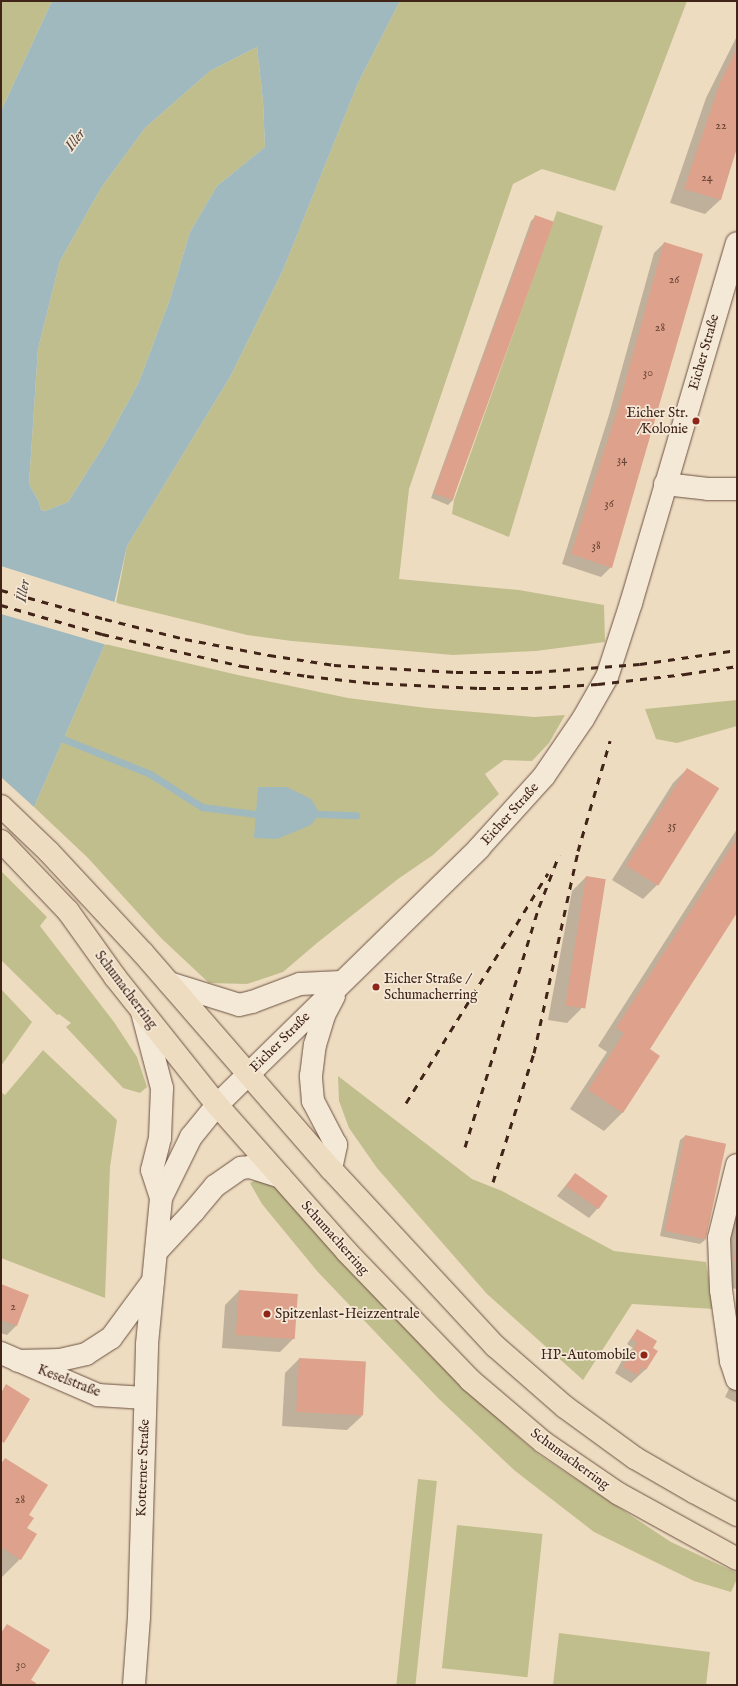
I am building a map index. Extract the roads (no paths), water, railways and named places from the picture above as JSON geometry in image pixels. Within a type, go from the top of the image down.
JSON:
[{"type":"main road","points":[[1,806],[49,852],[143,954],[331,1169],[495,1346],[565,1407],[635,1458],[737,1515]]},
{"type":"main road","name":"Schumacherring","points":[[1,841],[68,911],[115,977],[217,1105],[347,1252],[470,1380],[543,1442],[619,1494],[737,1559]]},
{"type":"street","name":"Eicher Straße","points":[[248,1075],[479,848],[544,776],[562,752],[607,676],[631,603],[737,243]]},
{"type":"street","points":[[665,484],[708,489],[737,489]]},
{"type":"street","points":[[169,983],[239,1005],[252,1002],[300,984],[341,982]]},
{"type":"street","points":[[331,1169],[336,1145],[313,1101],[311,1076],[315,1045],[324,1015],[341,982]]},
{"type":"street","name":"Kotterner Straße","points":[[142,1012],[162,1088],[160,1138],[152,1170],[161,1198]]},
{"type":"street","name":"Kotterner Straße","points":[[134,1685],[139,1617],[145,1398],[161,1198],[191,1137],[217,1105],[248,1075]]},
{"type":"street","points":[[737,1165],[719,1238],[721,1290],[731,1362],[737,1379]]},
{"type":"street","points":[[156,1252],[215,1186],[241,1168],[250,1167],[280,1177]]},
{"type":"street","name":"Keselstraße","points":[[10,1357],[60,1360],[86,1354],[111,1338],[154,1280]]},
{"type":"street","name":"Keselstraße","points":[[10,1357],[98,1395],[145,1398]]},
{"type":"water","name":"Iller","points":[[52,1],[400,1],[358,83],[283,270],[230,377],[127,546],[105,644],[34,807],[1,861],[1,111]],"holes":[[[257,47],[263,101],[265,147],[217,186],[190,232],[170,299],[139,382],[106,442],[68,502],[45,511],[41,510],[39,502],[29,484],[38,349],[60,261],[101,188],[145,128],[210,71]]]},
{"type":"water","points":[[258,787],[287,787],[311,799],[320,814],[311,825],[277,839],[254,838]]},
{"type":"waterway","points":[[56,736],[150,774],[202,807],[256,814]]},
{"type":"waterway","points":[[320,814],[356,815]]},
{"type":"railway","points":[[1,590],[105,619],[185,639],[269,655],[334,665],[456,672],[535,672],[640,664],[737,650]]},
{"type":"railway","points":[[1,605],[102,634],[242,666],[307,676],[372,683],[479,688],[535,688],[598,684],[685,674],[737,666]]},
{"type":"railway","points":[[493,1182],[534,1053],[578,851],[610,741]]},
{"type":"railway","points":[[465,1147],[539,907],[559,855]]},
{"type":"railway","points":[[406,1103],[548,873]]},
{"type":"place","name":"Eicher Str. /Kolonie","points":[[696,421]]},
{"type":"place","name":"Eicher Straße / Schumacherring","points":[[376,987]]},
{"type":"place","name":"Spitzenlast-Heizzentrale","points":[[267,1314]]},
{"type":"place","name":"HP-Automobile","points":[[644,1355]]}]
